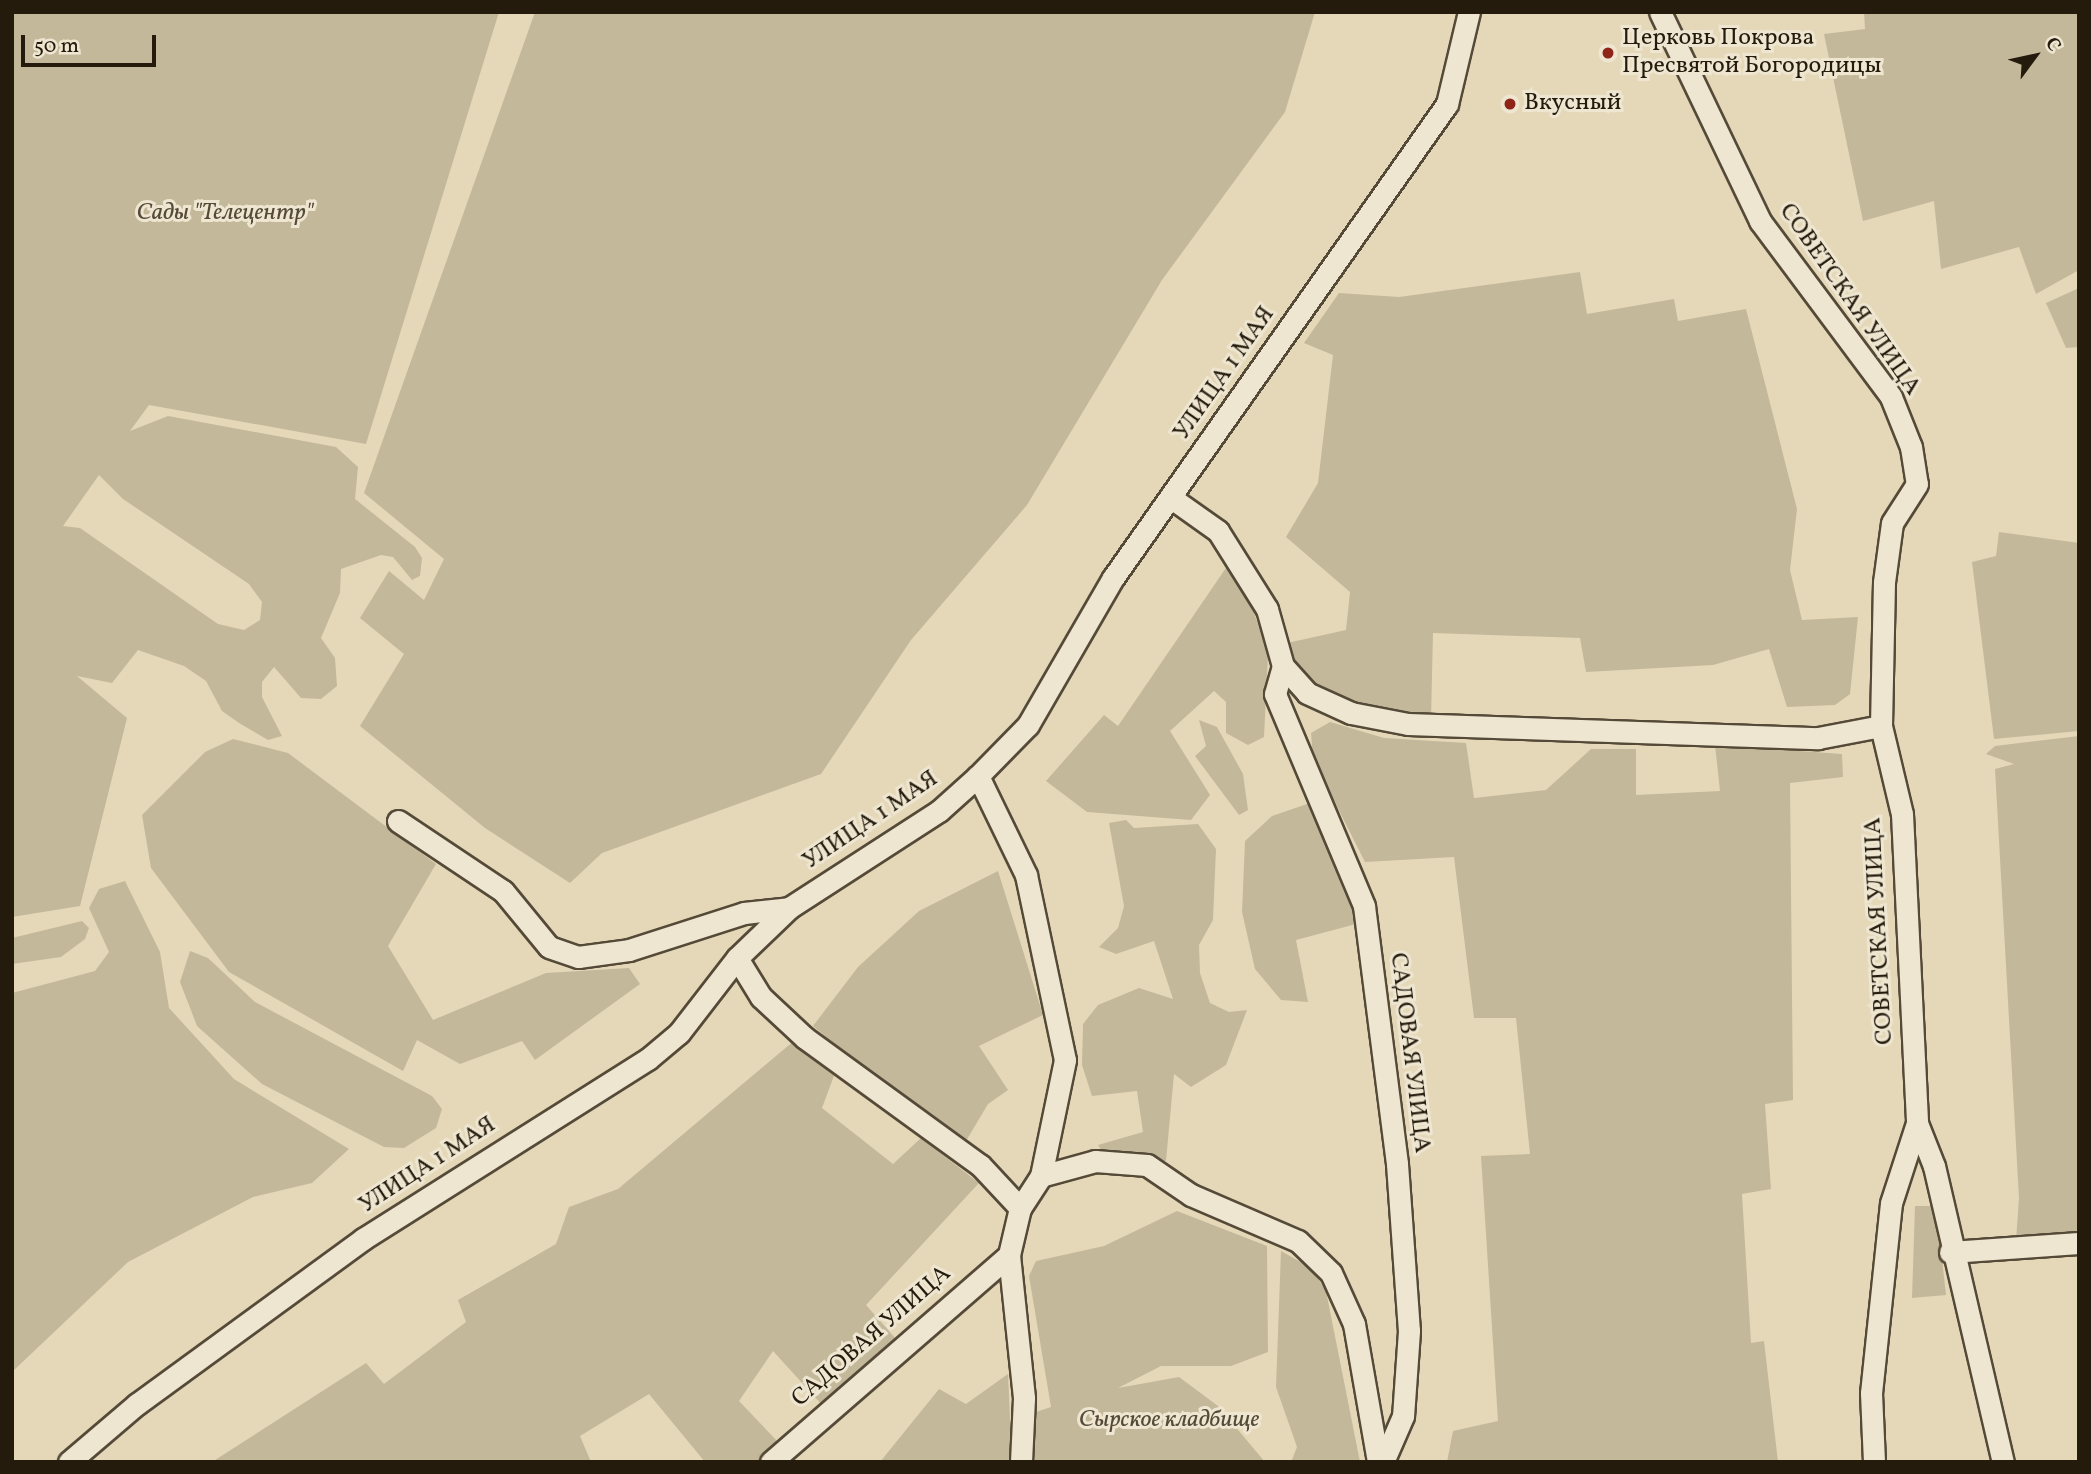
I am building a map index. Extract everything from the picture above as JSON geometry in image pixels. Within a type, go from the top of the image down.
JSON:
[{"type":"street","name":"УЛИЦА 1 МАЯ","points":[[69,1462],[136,1404],[363,1239],[648,1059],[679,1033],[737,958],[789,908],[939,811],[1028,725],[1056,684],[1080,629],[1447,104],[1469,12]]},
{"type":"street","name":"СОВЕТСКАЯ УЛИЦА","points":[[1660,12],[1760,221],[1891,397],[1911,447],[1917,484],[1892,523],[1884,582],[1881,726],[1902,814],[1917,1123],[1891,1203],[1871,1393],[1874,1462]]},
{"type":"street","points":[[1170,497],[1218,531],[1246,569],[1283,666],[1307,694],[1351,713],[1408,724],[1818,738],[1881,726]]},
{"type":"street","name":"САДОВАЯ УЛИЦА","points":[[1283,666],[1275,694],[1364,906],[1397,1164],[1409,1332],[1403,1416],[1383,1462]]},
{"type":"street","points":[[978,776],[1026,875],[1055,1000],[1065,1060],[1041,1176],[1020,1208],[1009,1255],[1024,1398],[1021,1462]]},
{"type":"street","points":[[398,821],[503,891],[549,947],[578,957],[641,946],[744,913],[789,908]]},
{"type":"street","points":[[737,958],[761,997],[805,1038],[980,1165],[1020,1208]]},
{"type":"street","points":[[1917,1123],[1934,1166],[1950,1252],[2003,1462]]},
{"type":"street","points":[[1041,1176],[1095,1161],[1147,1165],[1191,1195],[1298,1241],[1331,1273],[1354,1324],[1378,1462]]},
{"type":"street","points":[[1950,1252],[2079,1243]]},
{"type":"street","name":"САДОВАЯ УЛИЦА","points":[[771,1462],[1009,1255]]},
{"type":"green space","name":"Сады \"Телецентр\"","points":[[12,12],[499,12],[366,444],[149,405],[130,431],[168,416],[336,447],[358,467],[355,499],[415,547],[422,558],[420,576],[412,580],[393,557],[381,555],[341,569],[340,593],[321,638],[335,658],[337,686],[321,699],[301,698],[274,667],[262,682],[262,697],[282,736],[268,740],[239,723],[222,711],[206,681],[184,666],[138,650],[112,683],[77,676],[127,718],[80,906],[12,917]],"holes":[[[99,475],[123,499],[249,584],[262,602],[260,620],[244,630],[218,624],[80,528],[63,526]]]},
{"type":"green space","points":[[535,12],[1315,12],[1285,112],[1162,280],[1027,505],[911,640],[821,774],[602,853],[570,883],[485,828],[360,726],[404,654],[360,618],[389,571],[424,600],[444,559],[364,493]]},
{"type":"green space","points":[[1864,12],[2079,12],[2079,270],[2036,294],[2019,247],[1941,269],[1934,201],[1863,221],[1824,34],[1865,29]]},
{"type":"green space","points":[[1580,272],[1587,314],[1674,299],[1678,321],[1746,309],[1797,509],[1790,570],[1802,620],[1858,617],[1850,694],[1835,705],[1787,707],[1769,649],[1713,665],[1586,672],[1580,638],[1433,633],[1431,719],[1374,713],[1311,686],[1293,657],[1287,643],[1346,630],[1350,592],[1286,537],[1318,483],[1333,355],[1304,343],[1339,293],[1399,297]]},
{"type":"green space","points":[[2079,288],[2079,347],[2066,348],[2046,303]]},
{"type":"green space","points":[[1999,532],[2079,543],[2079,731],[1994,739],[1972,562],[1996,556]]},
{"type":"green space","points":[[1230,562],[1244,583],[1268,654],[1264,737],[1248,745],[1226,733],[1226,702],[1214,691],[1170,731],[1210,795],[1191,820],[1087,812],[1046,781],[1104,715],[1118,726]]},
{"type":"green space","points":[[1199,720],[1217,727],[1243,774],[1248,810],[1239,815],[1195,756],[1206,746]]},
{"type":"green space","points":[[1330,722],[1384,738],[1466,743],[1474,798],[1546,790],[1591,749],[1636,749],[1636,795],[1720,791],[1715,745],[1842,754],[1843,777],[1790,783],[1793,1100],[1765,1104],[1771,1189],[1742,1194],[1751,1343],[1764,1341],[1778,1462],[1447,1462],[1453,1431],[1498,1421],[1481,1156],[1530,1154],[1516,1018],[1474,1018],[1454,857],[1365,862],[1313,759],[1311,733]]},
{"type":"green space","points":[[2079,736],[2079,1237],[2016,1241],[2019,1198],[1995,769],[2014,764],[1986,754],[1995,746]]},
{"type":"green space","points":[[233,739],[288,753],[436,864],[388,946],[433,1020],[546,973],[629,968],[640,984],[535,1060],[522,1041],[460,1064],[417,1040],[403,1071],[229,972],[151,868],[142,815],[205,752]]},
{"type":"green space","points":[[1310,803],[1347,887],[1356,924],[1296,940],[1308,1002],[1281,1000],[1255,969],[1242,912],[1245,841],[1272,816]]},
{"type":"green space","points":[[1126,820],[1134,828],[1198,824],[1216,849],[1213,920],[1199,945],[1200,973],[1210,1003],[1229,1012],[1247,1010],[1226,1065],[1191,1087],[1174,1074],[1166,1161],[1102,1151],[1098,1145],[1143,1132],[1137,1091],[1092,1096],[1082,1065],[1083,1024],[1098,1005],[1139,988],[1173,999],[1154,941],[1116,954],[1099,947],[1118,928],[1124,906],[1109,823]]},
{"type":"green space","points":[[998,871],[1043,1015],[979,1046],[1008,1090],[988,1104],[966,1141],[901,1100],[813,1026],[858,967],[919,911]]},
{"type":"green space","points":[[125,881],[160,952],[169,1008],[234,1079],[349,1149],[312,1183],[253,1197],[128,1262],[12,1372],[12,993],[95,971],[109,952],[89,908],[99,889]]},
{"type":"green space","points":[[82,921],[89,928],[85,939],[61,957],[12,964],[12,938]]},
{"type":"green space","points":[[190,951],[208,958],[255,1002],[432,1096],[442,1109],[436,1128],[404,1148],[384,1147],[262,1084],[197,1026],[180,982]]},
{"type":"green space","points":[[795,1040],[835,1073],[822,1108],[893,1164],[921,1138],[979,1183],[866,1305],[896,1339],[823,1406],[773,1351],[739,1401],[779,1443],[759,1462],[705,1462],[649,1394],[580,1436],[591,1462],[212,1462],[366,1363],[384,1384],[466,1322],[458,1300],[556,1244],[569,1207],[618,1189]]},
{"type":"green space","points":[[1915,1206],[1936,1206],[1946,1295],[1912,1298]]},
{"type":"green space","name":"Сырское кладбище","points":[[1177,1211],[1267,1246],[1268,1352],[1231,1366],[1161,1366],[1118,1388],[1179,1377],[1218,1406],[1265,1462],[1030,1462],[1036,1412],[1051,1407],[1029,1276],[1036,1261],[1104,1246]]},
{"type":"green space","points":[[1281,1251],[1311,1268],[1326,1291],[1360,1462],[1291,1462],[1297,1447],[1276,1387]]},
{"type":"green space","points":[[1008,1374],[1012,1462],[880,1462],[939,1389],[966,1404]]},
{"type":"place","name":"Церковь Покрова Пресвятой Богородицы","points":[[1608,53]]},
{"type":"place","name":"Вкусный","points":[[1510,104]]}]
